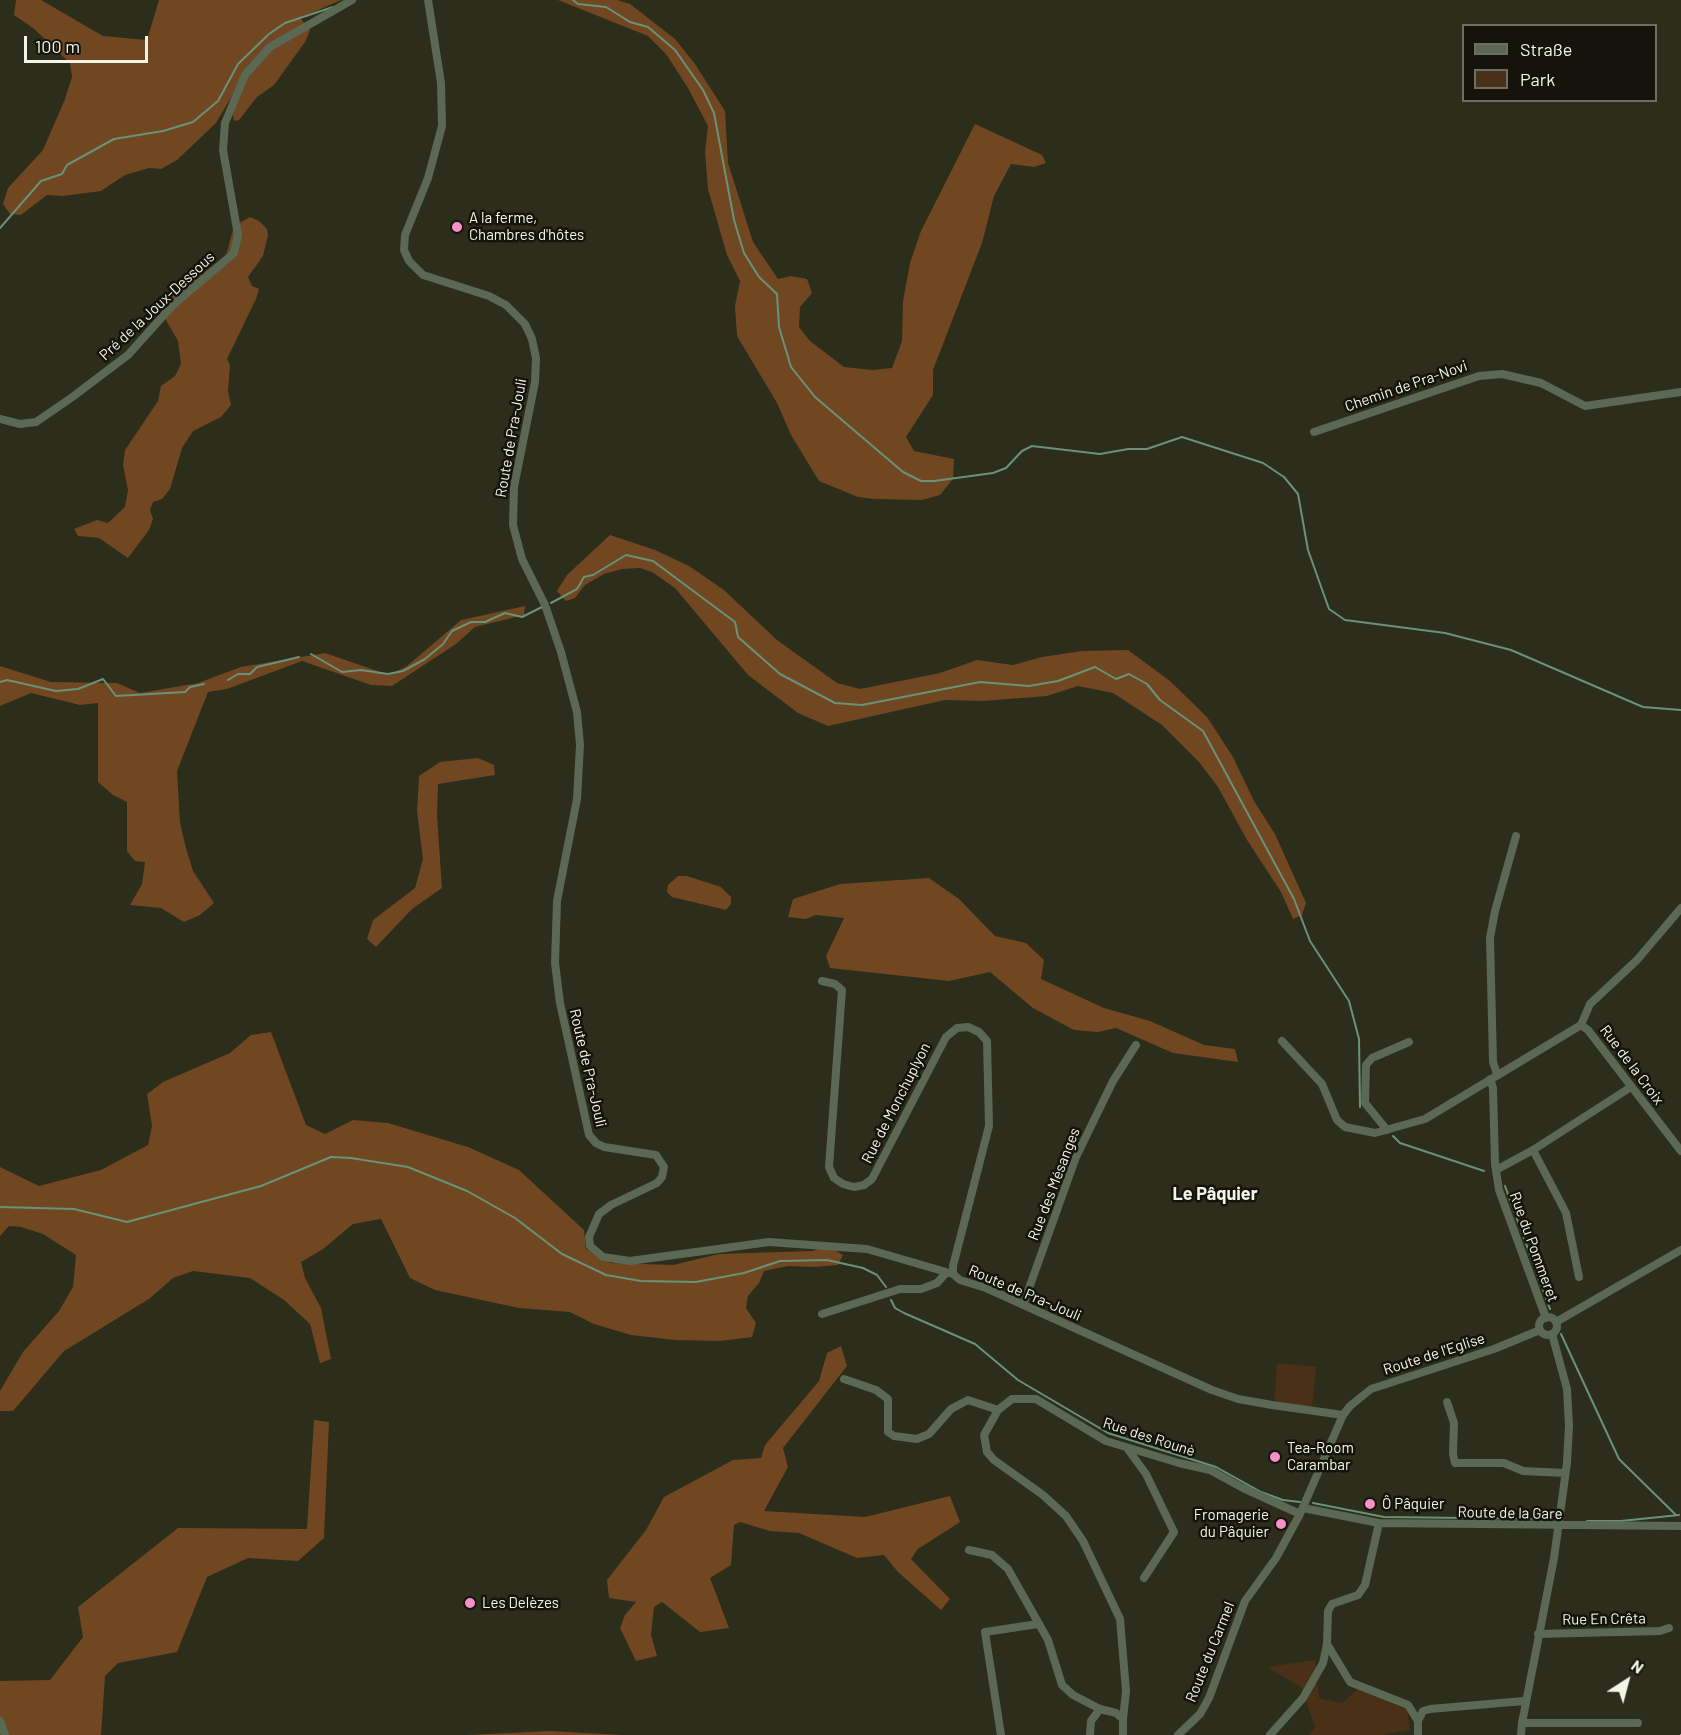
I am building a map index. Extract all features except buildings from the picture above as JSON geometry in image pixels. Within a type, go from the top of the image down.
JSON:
[{"type":"street","name":"Pré de la Joux-Dessous","points":[[0,419],[20,424],[36,422],[71,398],[128,355],[172,306],[234,252],[238,235],[223,150],[225,123],[245,75],[270,47],[352,0]]},
{"type":"street","name":"Route de Pra-Jouli","points":[[428,0],[441,83],[441,126],[428,178],[404,242],[409,261],[418,271],[432,279],[489,296],[506,305],[525,324],[535,348],[535,382],[514,487],[512,512],[522,559],[545,605],[564,660],[580,728],[580,781],[557,901],[555,963],[560,1003],[583,1119],[589,1135],[596,1143],[659,1156],[664,1167],[662,1177],[657,1183],[612,1205],[599,1214],[589,1237],[590,1246],[603,1257],[630,1261],[758,1242],[858,1248],[986,1287],[1212,1390],[1238,1399],[1343,1415]]},
{"type":"street","name":"Chemin de Pra-Novi","points":[[1314,432],[1479,376],[1502,374],[1541,383],[1585,406],[1681,392]]},
{"type":"street","name":"Rue du Pommeret","points":[[1516,836],[1495,910],[1490,938],[1496,1170],[1503,1204],[1545,1318]]},
{"type":"street","points":[[1282,1041],[1322,1084],[1337,1120],[1354,1130],[1375,1133],[1425,1119],[1581,1025],[1585,1011],[1593,1000],[1646,951],[1681,908]]},
{"type":"street","name":"Rue de Monchuplyon","points":[[822,981],[835,984],[842,990],[829,1167],[834,1178],[843,1184],[864,1185],[872,1179],[946,1037],[957,1028],[968,1027],[980,1032],[987,1041],[989,1126],[949,1274]]},
{"type":"street","name":"Rue de la Croix","points":[[1581,1025],[1588,1030],[1681,1151]]},
{"type":"street","points":[[1387,1130],[1365,1103],[1366,1065],[1372,1058],[1409,1042]]},
{"type":"street","name":"Rue des Mésanges","points":[[1023,1305],[1076,1157],[1113,1081],[1136,1045]]},
{"type":"street","points":[[1496,1170],[1533,1150],[1631,1087]]},
{"type":"street","points":[[1533,1150],[1566,1213],[1579,1277]]},
{"type":"street","points":[[1556,1322],[1557,1328],[1552,1334],[1545,1334],[1540,1330],[1540,1322],[1545,1318],[1556,1322],[1681,1250]]},
{"type":"street","points":[[822,1314],[900,1289],[921,1289],[937,1283],[949,1274]]},
{"type":"street","name":"Route de l'Eglise","points":[[1343,1415],[1371,1389],[1492,1349],[1540,1330]]},
{"type":"street","name":"Rue En Crêta","points":[[1522,1723],[1565,1473],[1569,1403],[1565,1374],[1552,1334]]},
{"type":"street","points":[[844,1379],[876,1390],[888,1399],[888,1432],[894,1436],[916,1439],[929,1434],[951,1409],[968,1400],[998,1410],[984,1435],[987,1452],[994,1460],[1043,1495],[1066,1516],[1083,1541],[1120,1619],[1126,1691],[1123,1735]]},
{"type":"street","name":"Rue des Rounè","points":[[998,1410],[1012,1399],[1036,1399],[1106,1441],[1210,1470],[1243,1488],[1302,1511]]},
{"type":"street","points":[[1447,1402],[1454,1424],[1455,1462],[1504,1463],[1523,1471],[1565,1473]]},
{"type":"street","name":"Route du Carmel","points":[[1178,1735],[1200,1714],[1209,1698],[1245,1601],[1276,1558],[1302,1511],[1343,1415]]},
{"type":"street","points":[[1127,1448],[1146,1474],[1174,1532],[1144,1578]]},
{"type":"street","name":"Route de la Gare","points":[[1302,1511],[1379,1523],[1557,1527],[1681,1526]]},
{"type":"street","points":[[1270,1735],[1303,1698],[1323,1663],[1327,1644],[1328,1611],[1332,1604],[1358,1595],[1365,1585],[1379,1523]]},
{"type":"street","points":[[969,1550],[992,1555],[1008,1569],[1048,1640],[1062,1685],[1073,1695],[1100,1709],[1116,1713],[1123,1719]]},
{"type":"street","points":[[1001,1735],[985,1632],[1038,1624]]},
{"type":"street","name":"Rue En Crêta","points":[[1538,1634],[1660,1631],[1669,1628]]},
{"type":"street","points":[[1327,1644],[1350,1682],[1408,1705],[1418,1721]]},
{"type":"street","points":[[1418,1735],[1418,1721],[1423,1711],[1524,1701]]},
{"type":"street","points":[[1090,1735],[1091,1720],[1100,1709]]},
{"type":"street","points":[[0,1721],[5,1735]]},
{"type":"street","points":[[1521,1735],[1522,1723],[1638,1723]]},
{"type":"green space","points":[[1277,1363],[1316,1367],[1312,1407],[1274,1404]]},
{"type":"green space","points":[[1315,1660],[1319,1698],[1342,1703],[1358,1689],[1407,1710],[1410,1730],[1382,1735],[1309,1735],[1315,1727],[1301,1687],[1267,1667]]},
{"type":"shaded area","points":[[16,0],[41,0],[103,36],[147,40],[159,0],[341,0],[300,18],[310,30],[305,42],[274,85],[257,97],[239,120],[234,121],[233,115],[236,89],[216,123],[177,160],[161,169],[149,168],[125,175],[101,191],[63,196],[47,195],[21,215],[10,214],[3,204],[8,188],[43,150],[72,77],[70,63],[33,28],[14,15]]},
{"type":"shaded area","points":[[558,0],[617,0],[630,4],[675,39],[695,64],[725,111],[728,163],[753,242],[778,279],[791,276],[807,279],[812,293],[800,307],[799,327],[810,341],[844,367],[872,370],[892,368],[902,341],[903,301],[910,263],[921,231],[975,124],[1042,155],[1046,163],[1034,167],[1011,164],[994,196],[982,243],[933,370],[933,395],[906,437],[914,451],[954,459],[953,479],[940,495],[922,500],[874,499],[858,497],[819,481],[791,435],[777,403],[737,336],[735,306],[740,281],[727,255],[708,189],[705,152],[708,126],[688,88],[666,54],[648,36]]},
{"type":"shaded area","points":[[250,217],[259,221],[267,229],[268,235],[263,256],[248,277],[252,286],[259,289],[256,299],[227,359],[230,365],[228,391],[231,405],[221,417],[193,431],[182,448],[170,489],[162,499],[153,502],[150,510],[153,519],[149,530],[128,558],[99,538],[78,536],[74,529],[97,520],[108,523],[125,507],[128,490],[123,465],[125,450],[158,401],[161,386],[175,376],[181,364],[178,341],[162,313],[162,302],[173,287],[191,282],[226,256],[234,226]]},
{"type":"shaded area","points":[[610,535],[655,550],[689,566],[724,590],[777,640],[837,683],[860,689],[940,673],[977,660],[1013,665],[1042,657],[1082,651],[1128,650],[1170,681],[1207,717],[1233,757],[1254,801],[1275,834],[1306,903],[1302,915],[1293,919],[1281,892],[1247,840],[1218,787],[1199,762],[1162,725],[1113,693],[1078,686],[1047,696],[983,701],[945,700],[828,726],[798,713],[748,675],[675,588],[652,572],[640,568],[622,569],[604,574],[585,585],[575,598],[566,601],[557,591],[567,575]]},
{"type":"shaded area","points":[[525,606],[524,615],[475,627],[456,644],[392,686],[371,685],[302,661],[227,689],[208,692],[177,771],[180,823],[186,848],[193,871],[214,903],[200,915],[184,922],[161,908],[130,905],[142,884],[145,862],[135,861],[127,851],[127,802],[113,795],[98,782],[98,703],[80,705],[31,693],[0,706],[0,666],[51,682],[117,683],[140,693],[198,683],[241,667],[325,653],[389,675],[407,666],[461,620]]},
{"type":"shaded area","points":[[478,758],[494,765],[495,775],[438,784],[437,816],[442,888],[412,909],[376,947],[367,939],[373,920],[415,888],[423,859],[417,811],[419,776],[440,762]]},
{"type":"shaded area","points":[[678,876],[687,876],[721,887],[731,897],[731,904],[726,910],[672,897],[667,892],[668,885]]},
{"type":"shaded area","points":[[929,878],[959,899],[995,936],[1026,943],[1044,960],[1041,979],[1104,1008],[1150,1021],[1204,1045],[1235,1049],[1238,1062],[1173,1053],[1116,1028],[1098,1032],[1074,1030],[1033,1008],[990,972],[949,981],[830,968],[826,956],[844,918],[816,915],[806,919],[788,917],[793,899],[840,884]]},
{"type":"shaded area","points":[[271,1032],[306,1125],[325,1134],[353,1120],[388,1123],[468,1147],[519,1170],[584,1230],[586,1249],[610,1263],[673,1265],[719,1254],[812,1251],[828,1246],[843,1255],[838,1265],[788,1266],[764,1271],[759,1283],[748,1296],[746,1308],[756,1323],[752,1337],[720,1341],[675,1340],[631,1335],[594,1324],[570,1312],[519,1308],[435,1290],[410,1278],[381,1219],[353,1224],[323,1249],[301,1262],[305,1278],[321,1308],[331,1359],[320,1363],[310,1324],[284,1300],[250,1278],[193,1271],[173,1278],[149,1299],[64,1351],[13,1411],[0,1411],[0,1391],[23,1352],[59,1311],[73,1287],[76,1255],[43,1234],[21,1227],[9,1226],[0,1236],[0,1167],[39,1186],[101,1170],[148,1145],[152,1126],[147,1094],[163,1082],[230,1053],[251,1035]]},
{"type":"shaded area","points":[[841,1346],[847,1366],[783,1448],[788,1467],[764,1511],[865,1517],[950,1496],[960,1522],[918,1549],[911,1559],[950,1599],[941,1610],[898,1572],[884,1555],[857,1558],[799,1533],[770,1531],[740,1522],[734,1525],[731,1565],[710,1578],[729,1628],[700,1632],[662,1602],[654,1607],[651,1635],[657,1656],[636,1661],[620,1628],[625,1615],[636,1602],[609,1598],[607,1580],[646,1530],[664,1497],[733,1460],[761,1458],[765,1445],[819,1381],[827,1353]]},
{"type":"shaded area","points":[[314,1420],[329,1422],[324,1538],[298,1561],[248,1558],[207,1577],[177,1652],[118,1663],[105,1676],[101,1735],[0,1735],[0,1681],[50,1680],[83,1637],[78,1607],[178,1528],[307,1529]]},
{"type":"shaded area","points":[[550,1731],[624,1735],[467,1735]]},
{"type":"waterway","points":[[573,0],[578,4],[606,7],[630,22],[648,27],[675,50],[703,90],[714,113],[734,220],[744,253],[759,277],[777,294],[779,327],[791,367],[815,397],[903,472],[921,481],[934,481],[993,473],[1006,468],[1022,451],[1032,446],[1100,454],[1128,449],[1147,449],[1182,437],[1263,463],[1284,477],[1298,494],[1308,550],[1329,609],[1345,620],[1445,633],[1511,650],[1643,707],[1681,710]]},
{"type":"waterway","points":[[0,228],[41,181],[62,174],[67,165],[114,139],[163,131],[193,122],[218,101],[238,64],[269,34],[285,23],[333,7]]},
{"type":"waterway","points":[[551,603],[577,589],[584,577],[593,575],[626,555],[653,561],[735,622],[738,637],[780,674],[835,703],[862,705],[980,682],[1029,686],[1058,681],[1095,667],[1116,679],[1129,674],[1147,684],[1160,700],[1203,731],[1294,899],[1310,941],[1349,1001],[1359,1039],[1360,1107]]},
{"type":"waterway","points":[[311,654],[342,672],[361,670],[388,674],[403,671],[425,659],[443,644],[452,631],[471,622],[485,622],[505,613],[522,617],[542,607]]},
{"type":"waterway","points":[[228,680],[238,674],[250,674],[257,667],[299,657]]},
{"type":"waterway","points":[[0,682],[7,680],[56,691],[78,689],[103,679],[116,696],[185,692],[190,687],[204,684]]},
{"type":"waterway","points":[[1393,1136],[1400,1143],[1484,1171]]},
{"type":"waterway","points":[[0,1207],[74,1209],[127,1222],[261,1186],[331,1157],[351,1158],[408,1167],[467,1191],[515,1218],[562,1254],[606,1275],[641,1281],[696,1282],[744,1273],[780,1261],[827,1260],[863,1268],[877,1275],[886,1287]]},
{"type":"waterway","points":[[1505,1186],[1550,1309]]},
{"type":"waterway","points":[[891,1300],[895,1308],[904,1313],[975,1344],[1018,1380],[1108,1433],[1216,1467],[1261,1492],[1283,1500],[1300,1502]]},
{"type":"waterway","points":[[1561,1334],[1619,1459],[1676,1515]]},
{"type":"waterway","points":[[1313,1503],[1384,1517],[1550,1519]]},
{"type":"waterway","points":[[1587,1521],[1621,1521],[1679,1515]]},
{"type":"place","name":"A la ferme, Chambres d'hôtes","points":[[457,227]]},
{"type":"place","name":"Tea-Room Carambar","points":[[1275,1457]]},
{"type":"place","name":"Ô Pâquier","points":[[1370,1504]]},
{"type":"place","name":"Fromagerie du Pâquier","points":[[1281,1524]]},
{"type":"place","name":"Les Delèzes","points":[[470,1603]]},
{"type":"district","name":"Le Pâquier","points":[[1215,1194]]}]
